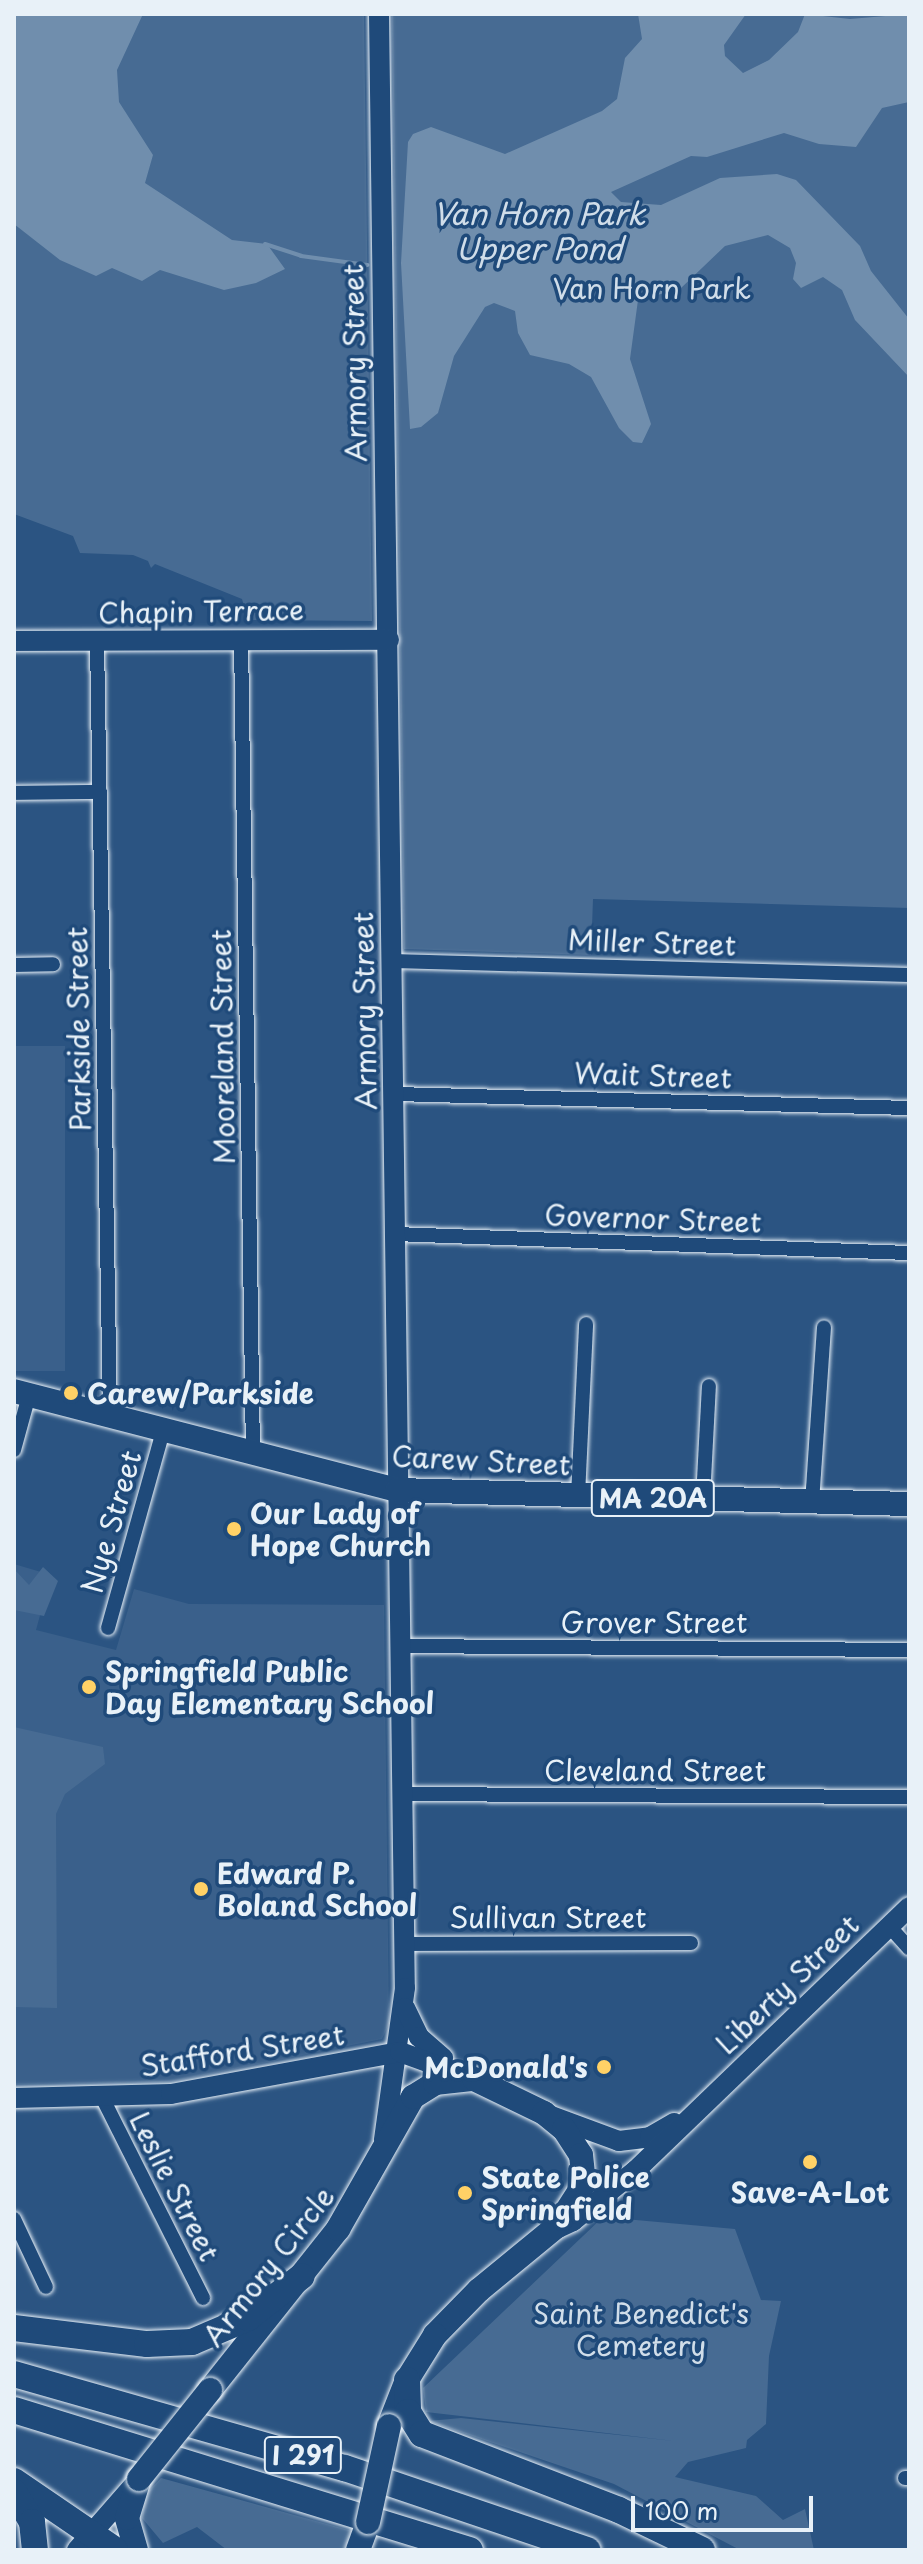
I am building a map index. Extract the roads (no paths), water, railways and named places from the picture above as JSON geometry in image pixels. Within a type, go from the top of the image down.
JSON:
[{"type":"highway","points":[[14,2328],[147,2344],[192,2342],[248,2318],[302,2276]]},
{"type":"highway","name":"I 291","points":[[14,2374],[345,2468],[587,2550]]},
{"type":"highway","points":[[407,2380],[408,2412],[422,2434],[619,2510],[702,2550]]},
{"type":"highway","name":"I 291","points":[[14,2410],[470,2550]]},
{"type":"highway","points":[[14,2481],[84,2542],[115,2550]]},
{"type":"highway","points":[[14,2492],[32,2522],[35,2550]]},
{"type":"main road","name":"Armory Street","points":[[379,14],[405,1944],[405,2007],[384,2142]]},
{"type":"main road","name":"Chapin Terrace","points":[[14,641],[389,640]]},
{"type":"main road","name":"Carew Street","points":[[22,1393],[397,1490],[909,1504]]},
{"type":"main road","name":"Liberty Street","points":[[552,2231],[573,2221],[636,2170],[909,1907]]},
{"type":"main road","name":"Armory Street","points":[[405,2007],[419,2037],[466,2075]]},
{"type":"main road","name":"Stafford Street","points":[[14,2098],[179,2092],[400,2052],[466,2075]]},
{"type":"main road","points":[[363,2549],[389,2426],[407,2380],[456,2311],[552,2231],[578,2200],[585,2173],[573,2139],[544,2113],[466,2075]]},
{"type":"main road","name":"Armory Circle","points":[[136,2482],[302,2276],[353,2207],[384,2142],[419,2091],[466,2075]]},
{"type":"main road","name":"Liberty Street","points":[[544,2113],[619,2141],[650,2137],[704,2103]]},
{"type":"main road","points":[[84,2542],[136,2482]]},
{"type":"main road","points":[[136,2482],[127,2526],[136,2550]]},
{"type":"street","name":"Mooreland Street","points":[[241,638],[253,1454]]},
{"type":"street","name":"Parkside Street","points":[[97,640],[110,1416]]},
{"type":"street","points":[[14,793],[100,792]]},
{"type":"street","name":"Miller Street","points":[[393,961],[909,975]]},
{"type":"street","points":[[14,965],[53,964]]},
{"type":"street","name":"Wait Street","points":[[395,1094],[909,1108]]},
{"type":"street","name":"Governor Street","points":[[395,1234],[909,1253]]},
{"type":"street","points":[[578,1496],[586,1324]]},
{"type":"street","points":[[812,1503],[824,1327]]},
{"type":"street","points":[[703,1499],[709,1386]]},
{"type":"street","points":[[14,1450],[22,1393]]},
{"type":"street","name":"Nye Street","points":[[108,1628],[163,1431]]},
{"type":"street","name":"Grover Street","points":[[399,1646],[909,1650]]},
{"type":"street","name":"Cleveland Street","points":[[402,1794],[909,1797]]},
{"type":"street","points":[[889,1926],[909,1948]]},
{"type":"street","name":"Sullivan Street","points":[[405,1944],[691,1943]]},
{"type":"street","name":"Leslie Street","points":[[102,2097],[203,2298]]},
{"type":"street","points":[[14,2219],[46,2287]]},
{"type":"water","points":[[14,14],[143,14],[117,70],[119,102],[153,155],[145,183],[232,240],[267,244],[285,269],[256,283],[224,290],[160,270],[142,281],[112,268],[96,276],[60,260],[14,224]]},
{"type":"water","name":"Van Horn Park Upper Pond","points":[[638,14],[746,14],[724,45],[725,56],[743,73],[769,60],[798,32],[805,14],[850,19],[909,14],[909,102],[882,108],[856,147],[819,144],[784,133],[707,157],[691,156],[611,192],[621,202],[661,205],[720,178],[777,174],[796,180],[860,246],[871,271],[909,319],[909,377],[855,320],[842,290],[823,277],[801,288],[793,279],[796,263],[790,248],[768,235],[725,246],[680,289],[638,300],[630,359],[651,424],[642,443],[633,442],[619,428],[591,377],[569,364],[530,355],[518,333],[515,311],[494,303],[485,307],[454,356],[438,413],[421,427],[410,429],[401,263],[408,142],[413,134],[431,127],[505,154],[602,111],[617,99],[625,58],[642,39]]},
{"type":"waterway","points":[[265,244],[301,256],[367,265]]},
{"type":"place","name":"Carew/Parkside","points":[[71,1393]]},
{"type":"place","name":"Our Lady of Hope Church","points":[[234,1529]]},
{"type":"place","name":"Springfield Public Day Elementary School","points":[[89,1687]]},
{"type":"place","name":"Edward P. Boland School","points":[[201,1889]]},
{"type":"place","name":"McDonald's","points":[[604,2067]]},
{"type":"place","name":"Save-A-Lot","points":[[810,2162]]},
{"type":"place","name":"State Police Springfield","points":[[465,2193]]},
{"type":"park label","name":"Van Horn Park","points":[[652,288]]},
{"type":"park label","name":"Saint Benedict's Cemetery","points":[[641,2329]]}]
